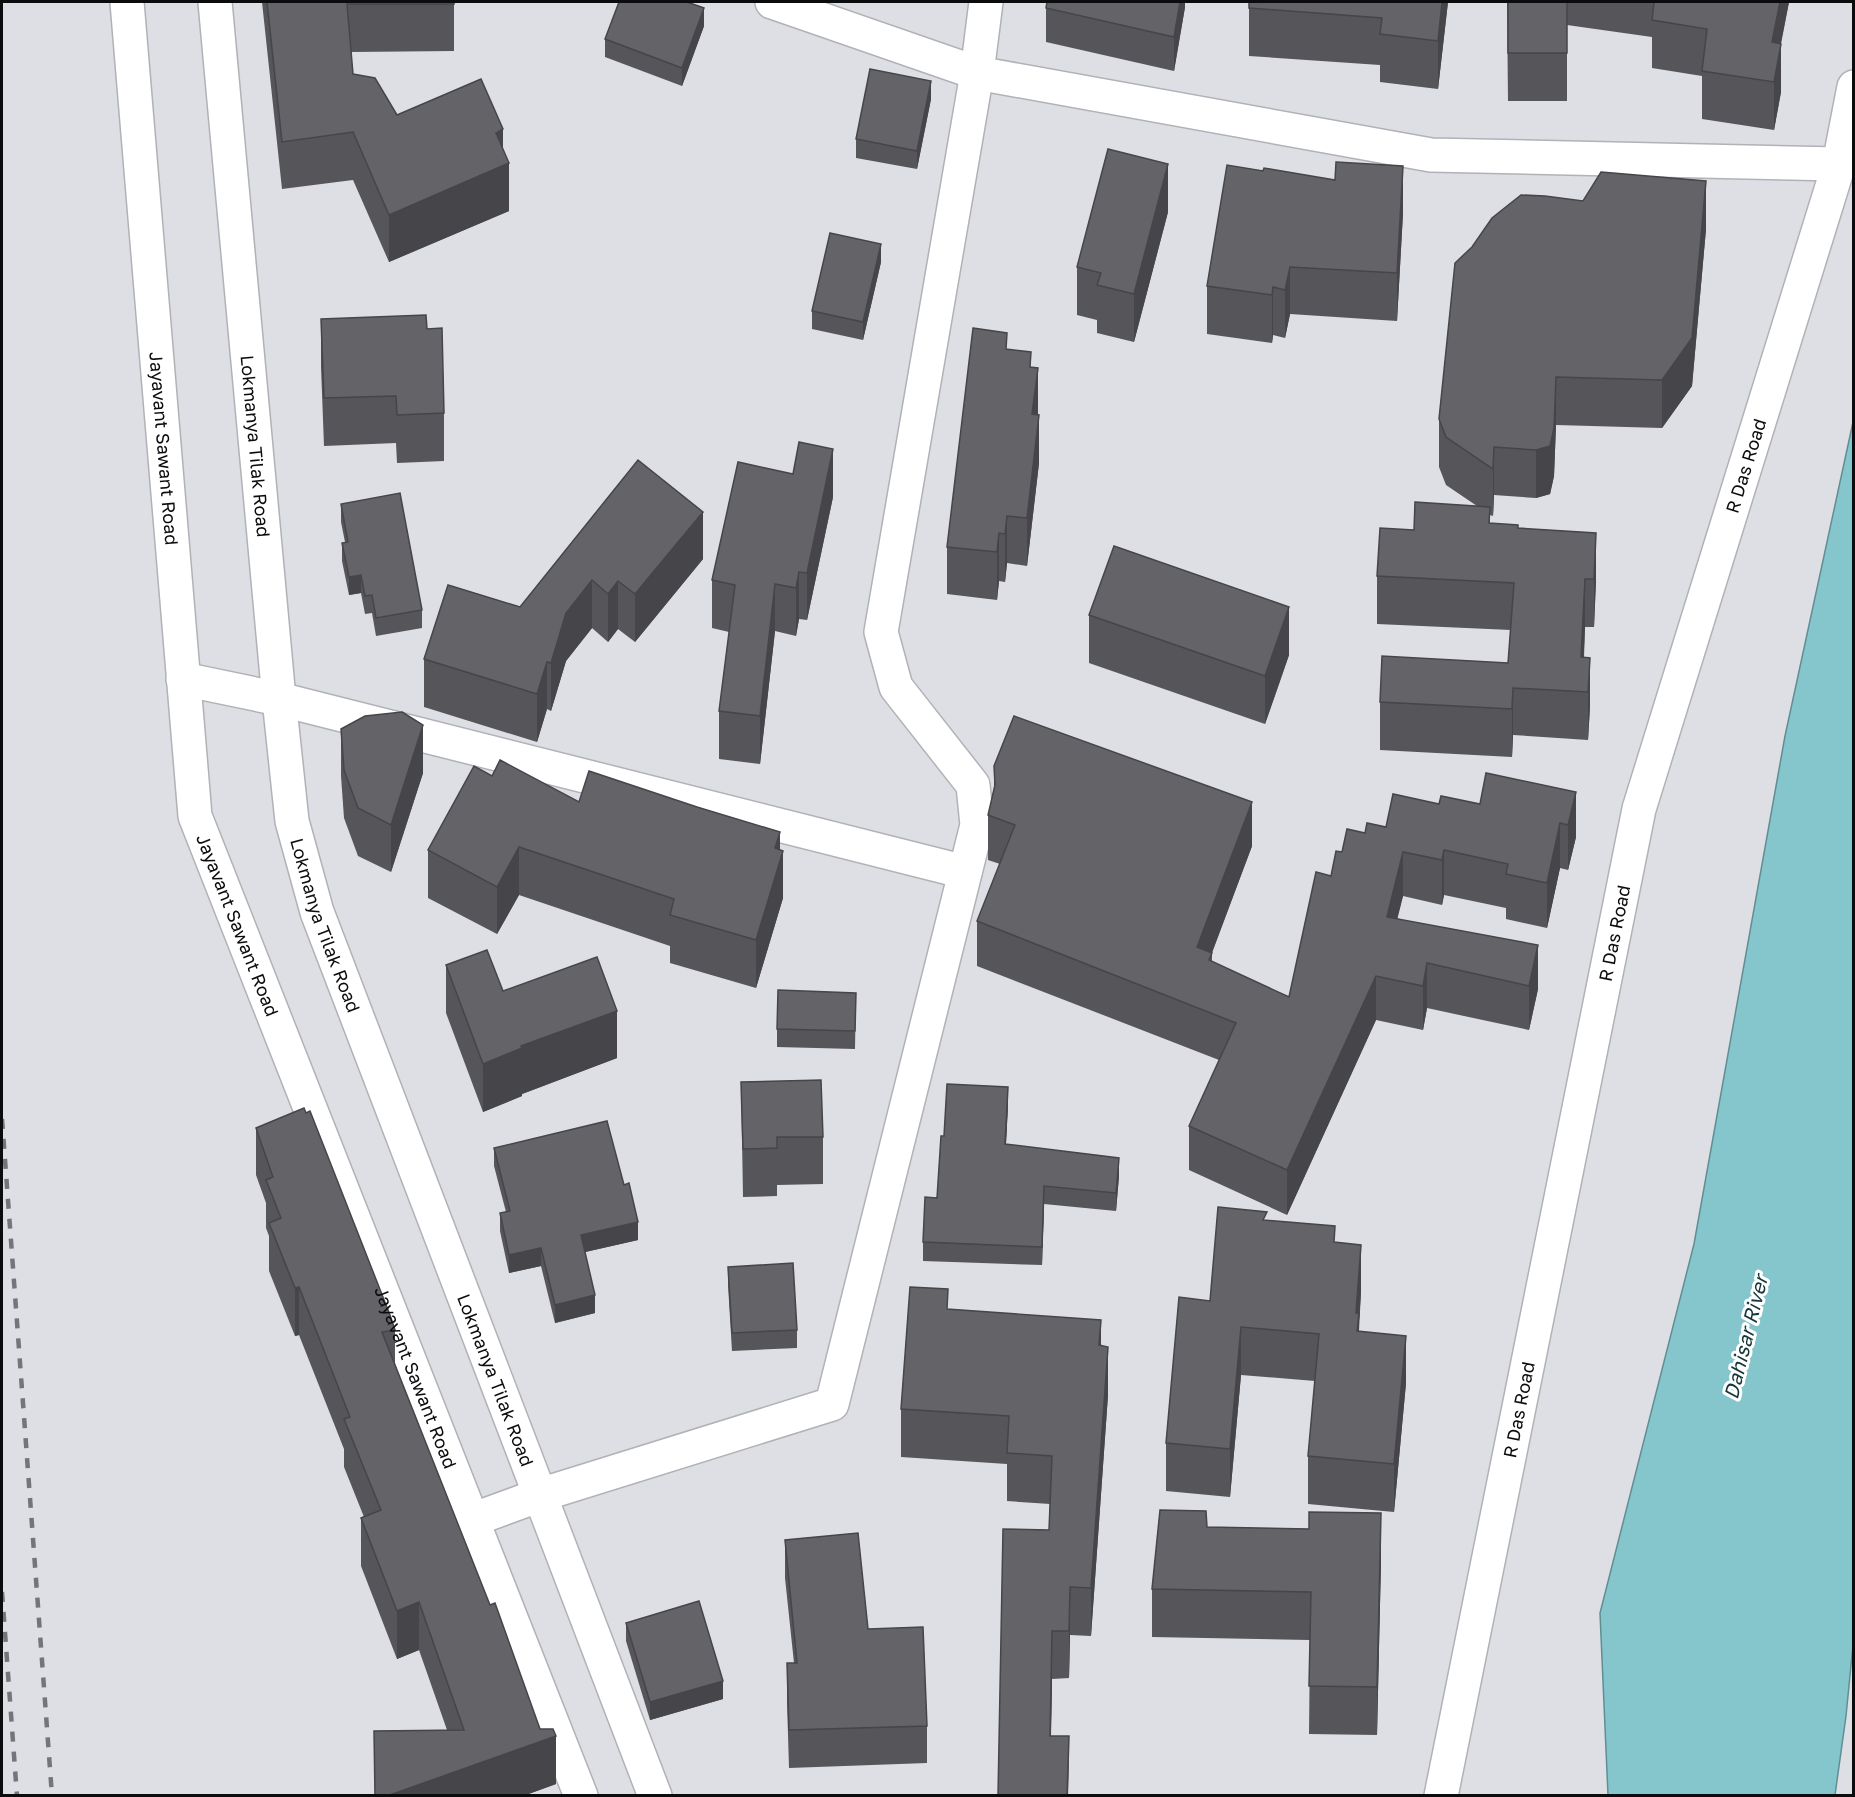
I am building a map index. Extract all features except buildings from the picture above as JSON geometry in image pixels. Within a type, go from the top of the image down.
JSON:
[{"type":"street","name":"Jayavant Sawant Road","points":[[127,2],[195,816],[581,1796]]},
{"type":"street","name":"Lokmanya Tilak Road","points":[[215,2],[292,821],[317,912],[655,1796]]},
{"type":"street","points":[[772,2],[977,73],[1431,155],[1846,145]]},
{"type":"street","points":[[472,1520],[540,1495],[832,1404],[977,825],[973,785],[896,687],[881,632],[977,73],[986,2]]},
{"type":"street","name":"R Das Road","points":[[1441,1796],[1639,809],[1846,145],[1854,87]]},
{"type":"street","points":[[183,679],[279,699],[965,872]]},
{"type":"water","name":"Dahisar River","points":[[1853,422],[1854,1635],[1835,1795],[1608,1795],[1600,1613],[1694,1244],[1785,736]]},
{"type":"railway","points":[[2,1119],[52,1796]]},
{"type":"railway","points":[[2,1592],[17,1796]]}]
